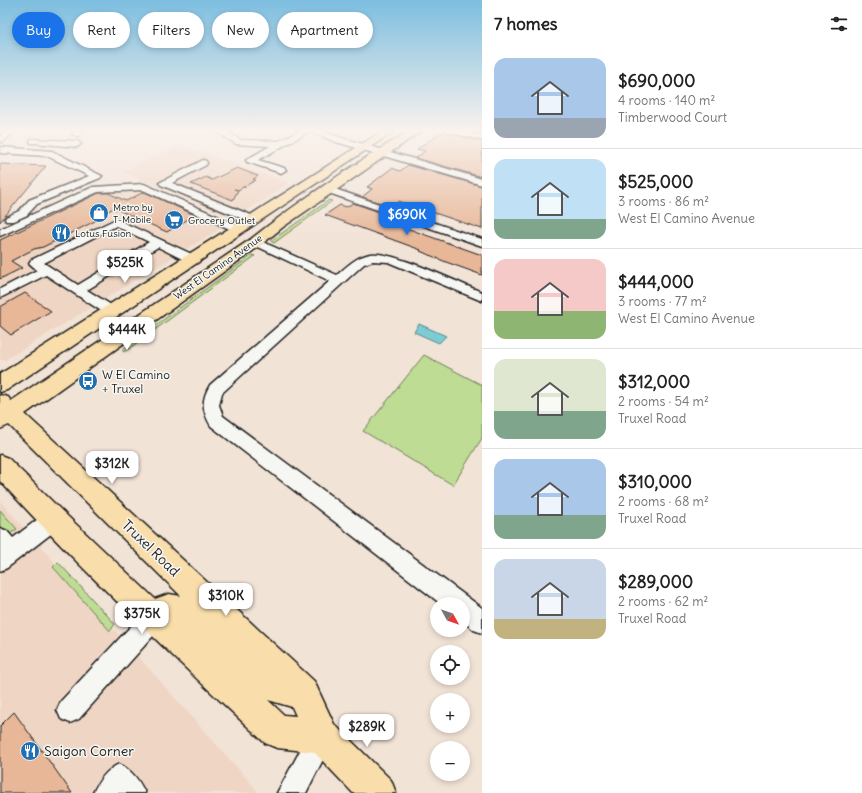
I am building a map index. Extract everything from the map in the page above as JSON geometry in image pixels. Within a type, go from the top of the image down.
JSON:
[{"type":"main road","name":"West El Camino Avenue","points":[[0,384],[332,167]]},
{"type":"main road","name":"West El Camino Avenue","points":[[3,412],[256,242],[278,224],[362,167]]},
{"type":"main road","name":"Truxel Road","points":[[3,412],[302,694],[322,736],[378,793]]},
{"type":"main road","points":[[0,465],[53,520],[154,618],[277,731],[322,736]]},
{"type":"main road","points":[[154,618],[163,610],[172,608],[182,610],[269,684],[302,694]]},
{"type":"street","points":[[0,223],[23,213],[33,202],[97,176],[78,167]]},
{"type":"street","points":[[195,167],[164,183],[252,219]]},
{"type":"street","points":[[272,167],[281,170]]},
{"type":"street","points":[[430,167],[482,182]]},
{"type":"street","points":[[0,233],[96,189],[144,187],[238,229]]},
{"type":"street","points":[[329,190],[482,243]]},
{"type":"street","points":[[111,311],[35,264],[116,222],[192,258]]},
{"type":"street","points":[[78,290],[158,242]]},
{"type":"street","points":[[256,242],[338,280]]},
{"type":"street","points":[[450,597],[217,421],[213,415],[210,405],[212,395],[216,389],[338,280],[364,259],[381,257],[390,259],[482,296]]},
{"type":"street","points":[[0,294],[46,270]]},
{"type":"street","points":[[4,551],[53,520]]},
{"type":"street","points":[[470,613],[482,622]]},
{"type":"street","points":[[70,710],[154,618]]},
{"type":"street","points":[[291,793],[322,736]]},
{"type":"street","points":[[108,793],[119,778],[130,793]]},
{"type":"shaded area","points":[[134,167],[243,167],[289,183],[234,219],[123,172]]},
{"type":"shaded area","points":[[93,186],[137,187],[226,225],[5,360],[0,360],[0,228]]},
{"type":"shaded area","points":[[0,501],[257,790],[255,793],[0,793]]},
{"type":"green space","points":[[329,200],[332,201],[274,243],[271,241]]},
{"type":"green space","points":[[252,255],[255,256],[129,349],[124,352],[122,350]]},
{"type":"green space","points":[[424,355],[482,385],[482,438],[453,485],[363,431]]},
{"type":"green space","points":[[0,510],[17,529],[7,536],[0,532]]},
{"type":"green space","points":[[58,562],[115,624],[110,631],[53,567]]},
{"type":"water","points":[[419,324],[446,336],[439,343],[414,332]]},
{"type":"building","points":[[0,167],[45,167],[0,222]]},
{"type":"building","points":[[405,167],[415,167],[482,186],[482,229],[399,201],[397,208],[362,197],[372,189],[367,187],[392,168],[400,171]]},
{"type":"building","points":[[447,167],[482,167],[482,177]]},
{"type":"building","points":[[237,168],[258,176],[253,179],[256,180],[238,190],[233,200],[191,184],[206,177],[212,180]]},
{"type":"building","points":[[144,192],[195,215],[167,232],[114,208],[95,218],[95,221],[11,261],[22,268],[0,279],[0,240],[99,193],[108,193],[126,201]]},
{"type":"building","points":[[353,203],[394,217],[392,222],[406,228],[482,255],[482,275],[446,262],[420,251],[421,250],[325,215],[340,205],[347,207]]},
{"type":"building","points":[[25,293],[51,311],[11,335],[0,326],[0,307]]},
{"type":"building","points":[[14,712],[72,793],[0,793],[0,726]]},
{"type":"place","name":"Metro by T-Mobile","points":[[99,213]]},
{"type":"place","name":"Grocery Outlet","points":[[174,220]]},
{"type":"place","name":"Lotus Fusion","points":[[61,233]]},
{"type":"place","name":"W El Camino + Truxel","points":[[88,381]]},
{"type":"place","name":"Saigon Corner","points":[[30,751]]}]
